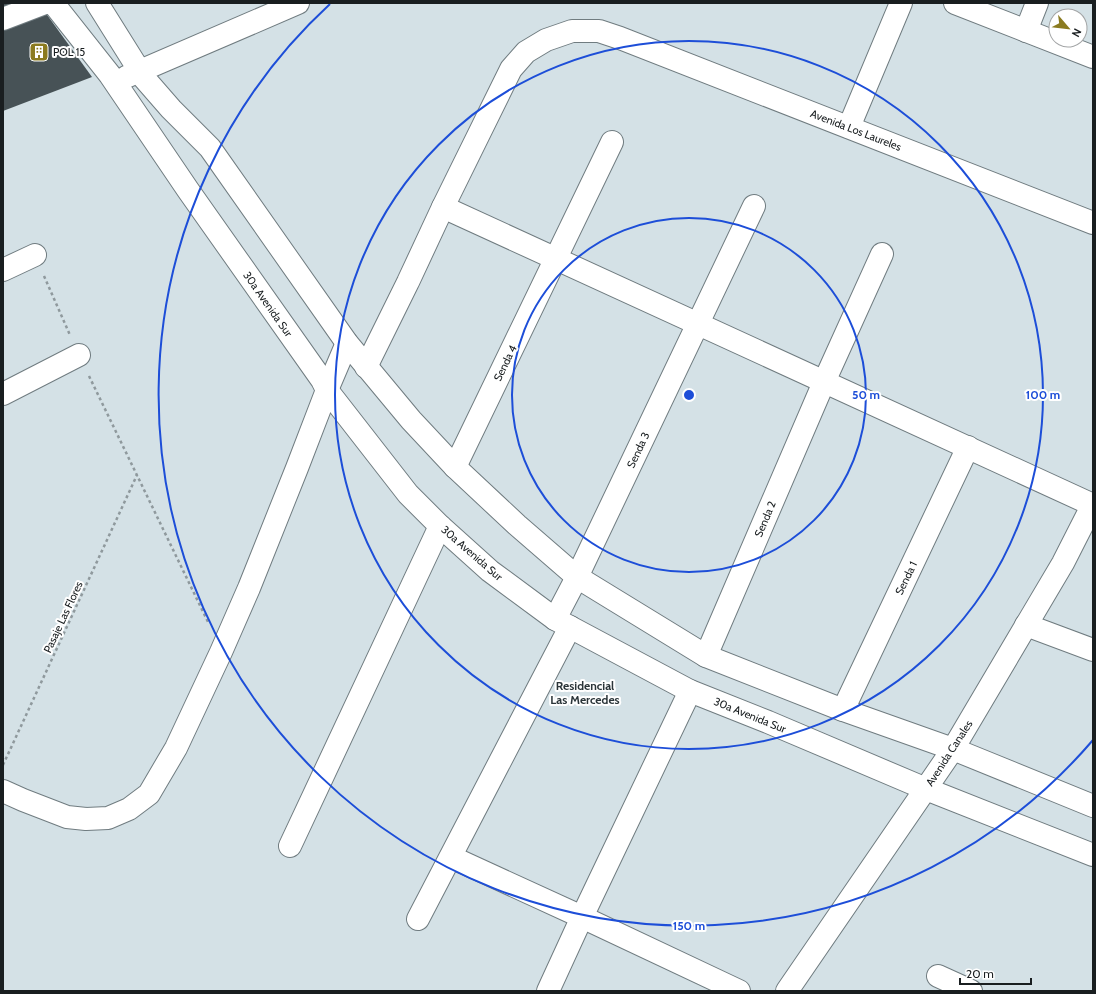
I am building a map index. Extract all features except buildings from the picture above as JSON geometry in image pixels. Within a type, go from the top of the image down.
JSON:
[{"type":"street","points":[[3,19],[45,3]]},
{"type":"street","name":"30a Avenida Sur","points":[[53,3],[114,82],[322,380],[327,390],[408,494],[440,526],[490,570],[562,623],[690,691],[768,722],[926,789],[1093,855]]},
{"type":"street","points":[[97,3],[144,78],[171,109],[210,148],[347,343],[366,367],[411,420],[455,467],[517,525],[578,577],[706,656],[843,710],[952,749],[1093,806]]},
{"type":"street","points":[[114,82],[298,3]]},
{"type":"street","points":[[849,127],[901,3]]},
{"type":"street","points":[[955,3],[1093,57]]},
{"type":"street","points":[[1026,31],[1037,3]]},
{"type":"street","name":"Avenida Los Laureles","points":[[366,367],[443,207],[512,69],[526,52],[546,40],[572,30],[599,31],[620,38],[1093,223]]},
{"type":"street","name":"Senda 4","points":[[455,467],[612,142]]},
{"type":"street","name":"Senda 3","points":[[418,919],[451,857],[562,623],[578,577],[754,206]]},
{"type":"street","points":[[443,207],[1093,504]]},
{"type":"street","name":"Senda 2","points":[[706,656],[824,382],[882,254]]},
{"type":"street","points":[[3,270],[35,255]]},
{"type":"street","points":[[3,792],[67,817],[86,819],[108,818],[129,809],[149,794],[176,748],[221,652],[281,510],[327,390],[347,343]]},
{"type":"street","points":[[3,394],[79,355]]},
{"type":"street","name":"Senda 1","points":[[843,710],[968,447]]},
{"type":"street","name":"Avenida Canales","points":[[788,991],[952,749],[1063,563],[1093,504]]},
{"type":"street","points":[[290,846],[440,526]]},
{"type":"street","points":[[1026,625],[1093,650]]},
{"type":"street","points":[[548,991],[690,691]]},
{"type":"street","points":[[451,857],[739,991]]},
{"type":"street","points":[[938,976],[971,991]]},
{"type":"path","points":[[35,255],[79,355],[221,652]]},
{"type":"path","name":"Pasaje Las Flores","points":[[3,765],[137,475]]},
{"type":"place","name":"POL 15","points":[[39,52]]},
{"type":"district","name":"Residencial Las Mercedes","points":[[585,692]]}]
